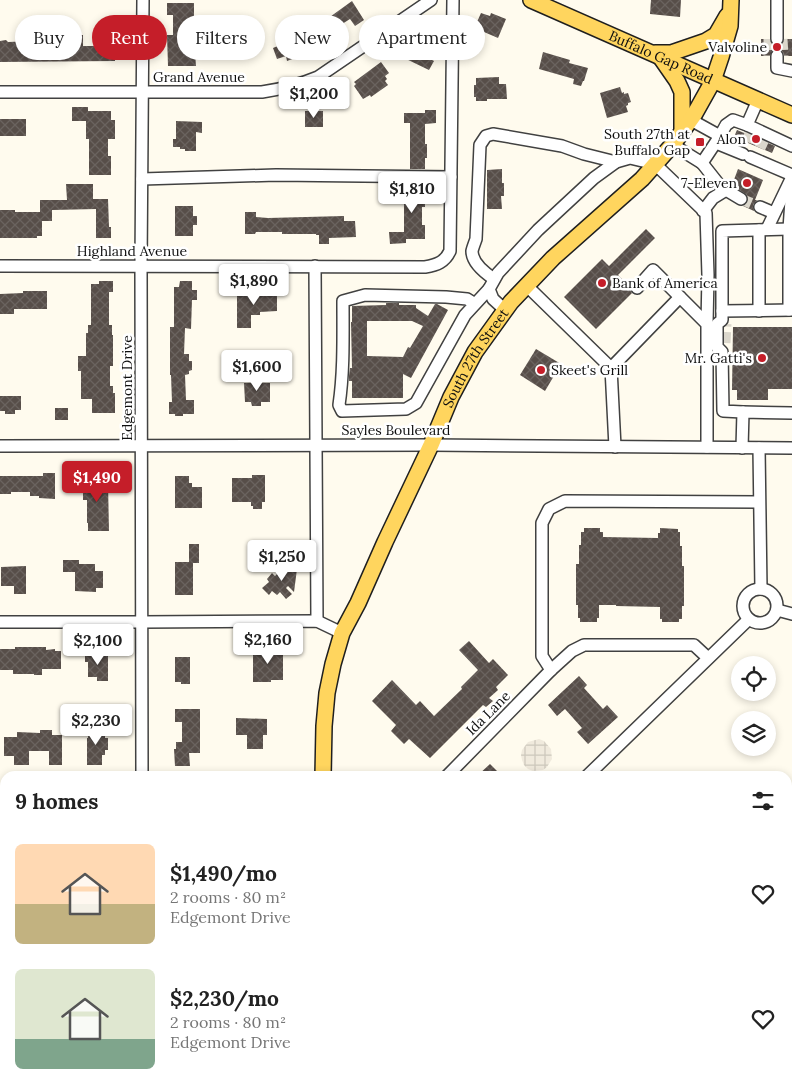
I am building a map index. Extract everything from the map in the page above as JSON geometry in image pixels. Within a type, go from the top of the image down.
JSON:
[{"type":"main road","name":"Buffalo Gap Road","points":[[531,0],[792,115]]},
{"type":"main road","points":[[655,55],[671,53],[706,41],[716,35],[731,5]]},
{"type":"main road","name":"South 27th Street","points":[[323,771],[327,693],[342,633],[358,603],[451,398],[475,352],[511,302],[553,258],[642,179],[691,120],[713,81],[722,57],[730,26],[731,5]]},
{"type":"main road","points":[[655,55],[677,81],[682,92],[677,138]]},
{"type":"street","name":"Edgemont Drive","points":[[142,771],[141,266],[143,0]]},
{"type":"street","name":"Grand Avenue","points":[[0,92],[262,92],[281,90],[318,77],[431,0]]},
{"type":"street","points":[[142,180],[276,175],[451,177],[453,0]]},
{"type":"street","points":[[776,39],[782,15],[777,2]]},
{"type":"street","points":[[776,58],[777,68],[792,72]]},
{"type":"street","points":[[751,128],[758,100]]},
{"type":"street","points":[[691,120],[718,139],[748,156],[792,176],[774,213],[763,230],[759,310]]},
{"type":"street","points":[[702,163],[726,125],[733,120],[792,146]]},
{"type":"street","points":[[494,279],[484,272],[474,258],[472,250],[476,239],[480,145],[486,136],[493,134],[562,146],[616,162]]},
{"type":"street","points":[[677,138],[702,163],[721,187],[741,199]]},
{"type":"street","points":[[747,142],[748,156]]},
{"type":"street","points":[[748,156],[760,148]]},
{"type":"street","points":[[475,304],[468,299],[446,297],[365,295],[343,301],[343,357],[339,405],[342,411],[406,409],[416,403],[465,315],[489,290],[498,272],[538,230],[594,178],[616,162],[630,158],[655,164],[706,213],[708,275],[707,448]]},
{"type":"street","name":"Highland Avenue","points":[[0,266],[425,267],[436,265],[447,257],[450,251],[451,177]]},
{"type":"street","points":[[792,186],[789,229],[790,310],[759,310],[723,319],[717,324],[717,347],[724,348],[723,411],[792,413]]},
{"type":"street","points":[[703,210],[713,198],[726,190]]},
{"type":"street","points":[[760,207],[774,213]]},
{"type":"street","points":[[723,319],[722,232],[789,229]]},
{"type":"street","points":[[315,266],[316,621]]},
{"type":"street","points":[[637,288],[653,270],[707,324]]},
{"type":"street","points":[[527,286],[610,368],[615,447]]},
{"type":"street","points":[[489,290],[493,299],[505,310]]},
{"type":"street","points":[[610,368],[680,297]]},
{"type":"street","points":[[742,448],[743,412]]},
{"type":"street","name":"Sayles Boulevard","points":[[0,446],[431,445],[792,448]]},
{"type":"street","points":[[759,448],[760,589]]},
{"type":"street","points":[[551,670],[542,656],[542,523],[549,509],[565,501],[759,502]]},
{"type":"street","points":[[760,589],[770,592],[774,596],[777,610],[771,620],[760,624],[749,620],[745,615],[743,603],[750,593],[760,589]]},
{"type":"street","points":[[777,610],[792,614]]},
{"type":"street","points":[[592,771],[749,620]]},
{"type":"street","points":[[0,622],[316,621],[342,633]]},
{"type":"street","name":"Ida Lane","points":[[452,771],[551,670],[572,651],[584,645],[694,645],[708,658]]},
{"type":"shaded area","points":[[539,739],[544,741],[551,749],[552,759],[543,770],[533,771],[524,765],[521,755],[528,742]]},
{"type":"building","points":[[651,0],[681,0],[680,17],[650,14]]},
{"type":"building","points":[[352,1],[361,15],[359,15],[359,23],[355,26],[349,20],[349,15],[333,15]]},
{"type":"building","points":[[167,3],[194,3],[194,15],[177,15],[177,60],[196,60],[196,66],[168,66],[167,35],[173,35],[173,15],[167,15]]},
{"type":"building","points":[[481,13],[490,16],[491,13],[506,19],[498,38],[485,32],[485,15],[480,15]]},
{"type":"building","points":[[82,35],[83,46],[92,46],[92,60],[115,61],[0,62],[0,41],[15,42],[15,60],[82,60]]},
{"type":"building","name":"Valvoline","points":[[761,39],[770,39],[771,43],[777,46],[781,45],[784,39],[792,39],[792,56],[784,56],[783,52],[777,49],[773,50],[770,56],[761,56]]},
{"type":"building","points":[[543,52],[570,60],[569,63],[588,68],[581,86],[573,84],[574,79],[539,69]]},
{"type":"building","points":[[408,60],[432,60],[434,61],[429,70]]},
{"type":"building","points":[[381,62],[389,73],[385,76],[387,79],[385,81],[388,85],[371,97],[370,95],[363,99],[354,86],[356,84],[354,82]]},
{"type":"building","points":[[499,77],[499,84],[506,84],[507,99],[476,101],[474,85],[476,85],[476,78]]},
{"type":"building","points":[[620,87],[622,93],[628,93],[631,102],[626,106],[628,112],[607,118],[600,93]]},
{"type":"building","points":[[72,107],[88,107],[88,111],[111,111],[111,120],[115,120],[115,139],[108,139],[108,156],[111,156],[111,175],[89,175],[89,139],[86,139],[86,121],[72,121]]},
{"type":"building","points":[[425,110],[436,110],[436,123],[425,124],[427,158],[425,158],[425,169],[410,169],[410,123],[404,123],[404,113],[425,113]]},
{"type":"building","points":[[305,111],[323,111],[323,127],[305,127]]},
{"type":"building","points":[[0,119],[26,119],[26,136],[0,136]]},
{"type":"building","points":[[176,121],[202,122],[202,133],[196,132],[196,151],[185,151],[185,149],[180,149],[180,147],[173,147],[173,139],[176,139]]},
{"type":"building","name":"Alon","points":[[737,130],[775,146],[772,153],[734,137]]},
{"type":"building","points":[[502,169],[504,196],[501,196],[502,209],[487,209],[487,170]]},
{"type":"building","name":"7-Eleven","points":[[738,169],[763,180],[755,200],[757,200],[753,205],[754,211],[743,206],[748,202],[747,195],[732,185]]},
{"type":"building","points":[[66,184],[93,184],[93,199],[108,199],[111,238],[96,238],[96,209],[52,210],[52,221],[42,221],[42,236],[37,236],[37,238],[0,238],[0,210],[40,212],[40,200],[67,200]]},
{"type":"building","points":[[404,184],[427,184],[427,198],[425,198],[425,207],[422,207],[422,225],[425,225],[425,239],[406,239],[406,243],[390,244],[389,232],[404,232]]},
{"type":"building","points":[[175,206],[193,206],[193,216],[197,216],[197,225],[193,225],[193,236],[175,236]]},
{"type":"building","points":[[245,212],[256,212],[256,217],[268,218],[344,216],[344,221],[355,221],[356,237],[329,238],[329,244],[319,244],[319,235],[316,234],[256,232],[255,234],[245,234]]},
{"type":"building","name":"Bank of America","points":[[646,229],[655,238],[618,275],[630,287],[632,293],[596,329],[564,297],[602,259],[609,266]]},
{"type":"building","points":[[99,281],[113,281],[113,292],[109,292],[109,325],[112,325],[113,335],[113,366],[110,366],[110,386],[113,386],[113,393],[115,393],[115,413],[92,413],[92,399],[81,399],[81,371],[78,371],[78,356],[86,356],[86,333],[88,333],[88,325],[91,325],[91,284],[99,284]]},
{"type":"building","points":[[180,281],[192,281],[192,290],[197,290],[197,300],[192,300],[191,329],[185,328],[184,354],[189,354],[189,361],[192,361],[192,370],[189,371],[189,374],[185,375],[186,400],[194,400],[194,414],[175,416],[175,414],[169,414],[169,402],[172,402],[170,327],[174,327],[174,287],[179,287]]},
{"type":"building","points":[[23,291],[47,291],[47,309],[14,309],[14,314],[0,314],[0,294],[23,293]]},
{"type":"building","points":[[242,291],[277,293],[277,311],[260,312],[260,315],[251,315],[251,328],[237,328],[237,294],[242,294]]},
{"type":"building","points":[[386,303],[399,303],[399,305],[416,305],[416,308],[428,316],[435,304],[448,310],[411,378],[403,374],[403,398],[352,398],[352,381],[349,381],[349,376],[350,368],[352,368],[352,306],[386,305]],"holes":[[[367,321],[412,321],[423,326],[403,357],[367,356]]]},
{"type":"building","name":"Mr. Gatti's","points":[[733,327],[792,327],[792,389],[768,389],[768,400],[737,400],[737,390],[732,390]]},
{"type":"building","name":"Skeet's Grill","points":[[536,349],[561,364],[545,391],[520,375]]},
{"type":"building","points":[[252,378],[261,378],[261,383],[270,383],[270,402],[261,402],[261,406],[252,406],[251,402],[245,402],[244,383],[252,383]]},
{"type":"building","points":[[0,396],[21,396],[21,410],[15,410],[15,414],[5,414],[5,411],[0,411]]},
{"type":"building","points":[[55,408],[68,408],[68,420],[55,420]]},
{"type":"building","points":[[43,473],[55,473],[55,499],[30,496],[30,492],[0,494],[0,476],[43,476]]},
{"type":"building","points":[[252,475],[265,475],[265,502],[262,502],[262,509],[253,509],[251,502],[232,502],[232,478],[252,478]]},
{"type":"building","points":[[87,476],[105,476],[105,483],[108,483],[109,531],[88,531],[87,500],[83,500],[83,481],[87,481]]},
{"type":"building","points":[[175,476],[189,476],[189,483],[192,483],[192,487],[202,487],[202,508],[175,508]]},
{"type":"building","points":[[584,528],[600,528],[600,532],[603,532],[603,537],[658,538],[660,528],[678,529],[678,532],[680,532],[680,546],[682,546],[682,566],[684,566],[684,606],[682,606],[682,619],[679,619],[679,622],[662,622],[662,619],[660,619],[660,607],[599,605],[599,618],[597,618],[597,622],[580,622],[580,618],[578,618],[578,605],[576,605],[576,564],[579,564],[579,545],[581,545],[581,532],[584,532]]},
{"type":"building","points":[[189,544],[199,544],[199,563],[193,563],[193,595],[175,595],[175,562],[189,562]]},
{"type":"building","points":[[63,560],[79,560],[79,564],[95,564],[95,571],[103,571],[103,588],[96,588],[96,592],[75,591],[75,572],[63,572]]},
{"type":"building","points":[[292,564],[297,569],[294,592],[288,586],[286,588],[292,594],[286,599],[280,592],[277,595],[272,591],[269,595],[262,588],[269,582],[267,579],[272,573],[275,576],[278,573],[280,574]]},
{"type":"building","points":[[26,566],[26,594],[14,594],[14,586],[1,586],[1,567]]},
{"type":"building","points":[[469,641],[489,663],[493,659],[508,675],[496,687],[498,690],[489,698],[493,701],[486,707],[483,705],[430,758],[409,739],[404,744],[391,731],[396,725],[372,701],[392,680],[416,705],[420,701],[434,716],[462,689],[461,687],[478,670],[459,650]]},
{"type":"building","points":[[15,647],[46,647],[46,650],[55,649],[55,651],[61,651],[61,669],[42,669],[42,675],[13,674],[13,670],[0,670],[0,649],[15,649]]},
{"type":"building","points":[[261,647],[275,647],[275,651],[283,651],[283,680],[253,682],[253,652],[261,652]]},
{"type":"building","points":[[106,653],[106,656],[108,656],[108,681],[97,681],[97,677],[88,677],[88,662],[85,662],[85,654]]},
{"type":"building","points":[[175,657],[190,657],[190,684],[175,682]]},
{"type":"building","points":[[579,676],[587,685],[584,688],[603,709],[607,705],[618,717],[588,744],[577,732],[582,728],[565,709],[557,716],[548,705]]},
{"type":"building","points":[[175,709],[200,709],[200,753],[189,753],[190,766],[175,766],[174,749],[176,749],[176,742],[182,742],[182,722],[175,722]]},
{"type":"building","points":[[236,718],[267,719],[267,735],[263,735],[263,749],[247,749],[247,735],[236,735]]},
{"type":"building","points":[[89,728],[105,728],[105,738],[108,738],[108,750],[105,750],[105,755],[102,755],[102,765],[87,765]]},
{"type":"building","points":[[40,730],[52,730],[52,735],[62,735],[62,765],[49,765],[49,751],[29,751],[29,765],[14,765],[14,756],[4,756],[4,737],[17,737],[17,732],[40,733]]},
{"type":"building","points":[[490,764],[497,771],[482,771]]},
{"type":"tunnel","points":[[769,39],[769,56]]},
{"type":"tunnel","points":[[782,39],[783,56]]},
{"type":"tunnel","points":[[747,142],[751,131]]},
{"type":"tunnel","points":[[760,148],[765,137]]},
{"type":"tunnel","points":[[741,199],[760,207]]},
{"type":"tunnel","points":[[725,343],[726,324]]},
{"type":"place","name":"Valvoline","points":[[777,47]]},
{"type":"place","name":"Alon","points":[[756,139]]},
{"type":"place","name":"South 27th at Buffalo Gap","points":[[700,142]]},
{"type":"place","name":"7-Eleven","points":[[747,183]]},
{"type":"place","name":"Bank of America","points":[[602,283]]},
{"type":"place","name":"Mr. Gatti's","points":[[762,358]]},
{"type":"place","name":"Skeet's Grill","points":[[541,370]]}]
